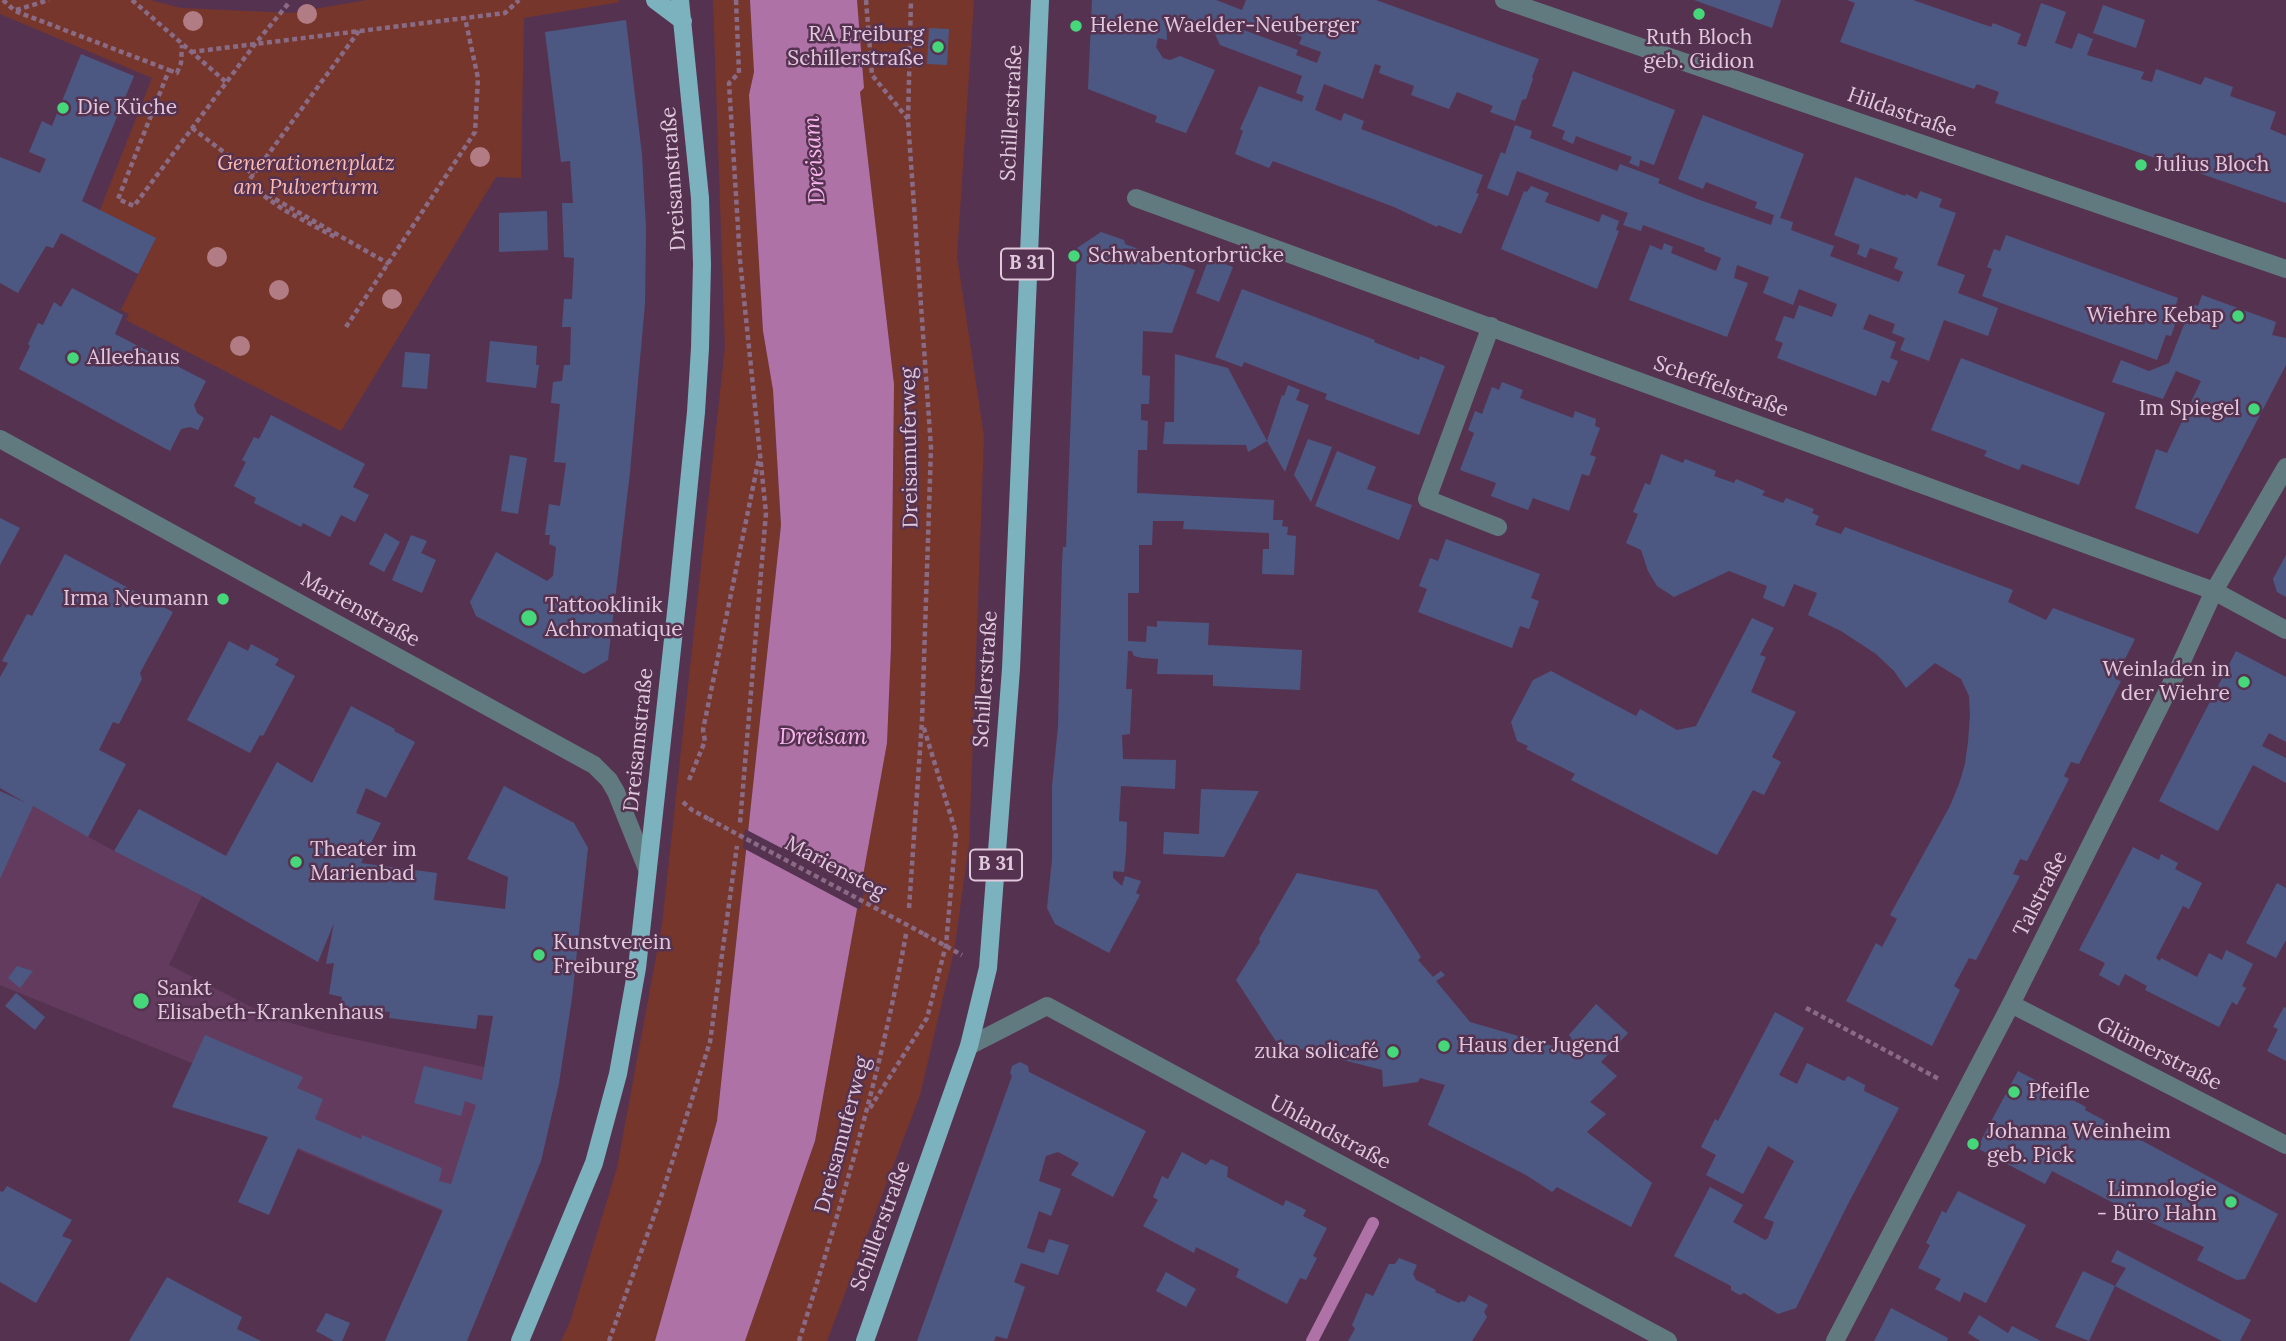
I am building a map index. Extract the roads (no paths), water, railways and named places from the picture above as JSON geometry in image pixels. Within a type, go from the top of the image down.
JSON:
[{"type":"main road","points":[[655,0],[683,21]]},
{"type":"main road","name":"Dreisamstraße","points":[[520,1341],[594,1163],[615,1087],[637,968],[680,581],[700,348],[700,198],[680,0]]},
{"type":"main road","name":"Schillerstraße","points":[[865,1341],[969,1046],[988,968],[1011,669],[1040,0]]},
{"type":"street","name":"Hildastraße","points":[[1504,0],[2286,268]]},
{"type":"street","name":"Scheffelstraße","points":[[1136,198],[2214,591],[2286,630]]},
{"type":"street","points":[[1491,326],[1427,499],[1498,527]]},
{"type":"street","name":"Marienstraße","points":[[0,439],[594,765],[609,780],[616,792],[647,869]]},
{"type":"street","name":"Talstraße","points":[[1835,1341],[2011,1004],[2176,674],[2214,591],[2286,467]]},
{"type":"street","name":"Glümerstraße","points":[[2011,1004],[2286,1145]]},
{"type":"street","name":"Uhlandstraße","points":[[969,1046],[1047,1006],[1668,1341]]},
{"type":"water","name":"Dreisam","points":[[750,0],[857,0],[864,88],[860,92],[894,384],[891,647],[887,743],[815,1141],[745,1341],[655,1341],[717,1121],[781,525],[773,390],[763,331],[749,95],[754,72]]},
{"type":"waterway","points":[[1312,1341],[1373,1223]]},
{"type":"place","name":"Ruth Bloch geb. Gidion","points":[[1699,14]]},
{"type":"place","name":"Helene Waelder-Neuberger","points":[[1076,26]]},
{"type":"place","name":"RA Freiburg Schillerstraße","points":[[938,47]]},
{"type":"place","name":"Die Küche","points":[[63,108]]},
{"type":"place","name":"Julius Bloch","points":[[2141,165]]},
{"type":"place","name":"Schwabentorbrücke","points":[[1074,256]]},
{"type":"place","name":"Wiehre Kebap","points":[[2238,316]]},
{"type":"place","name":"Alleehaus","points":[[73,358]]},
{"type":"place","name":"Im Spiegel","points":[[2254,409]]},
{"type":"place","name":"Irma Neumann","points":[[223,599]]},
{"type":"place","name":"Tattooklinik Achromatique","points":[[529,618]]},
{"type":"place","name":"Weinladen in der Wiehre","points":[[2244,682]]},
{"type":"place","name":"Theater im Marienbad","points":[[296,862]]},
{"type":"place","name":"Kunstverein Freiburg","points":[[539,955]]},
{"type":"place","name":"Sankt Elisabeth-Krankenhaus","points":[[141,1001]]},
{"type":"place","name":"Haus der Jugend","points":[[1444,1046]]},
{"type":"place","name":"zuka solicafé","points":[[1393,1052]]},
{"type":"place","name":"Pfeifle","points":[[2014,1092]]},
{"type":"place","name":"Johanna Weinheim geb. Pick","points":[[1973,1144]]},
{"type":"place","name":"Limnologie - Büro Hahn","points":[[2231,1202]]},
{"type":"park label","name":"Generationenplatz am Pulverturm","points":[[306,176]]}]
